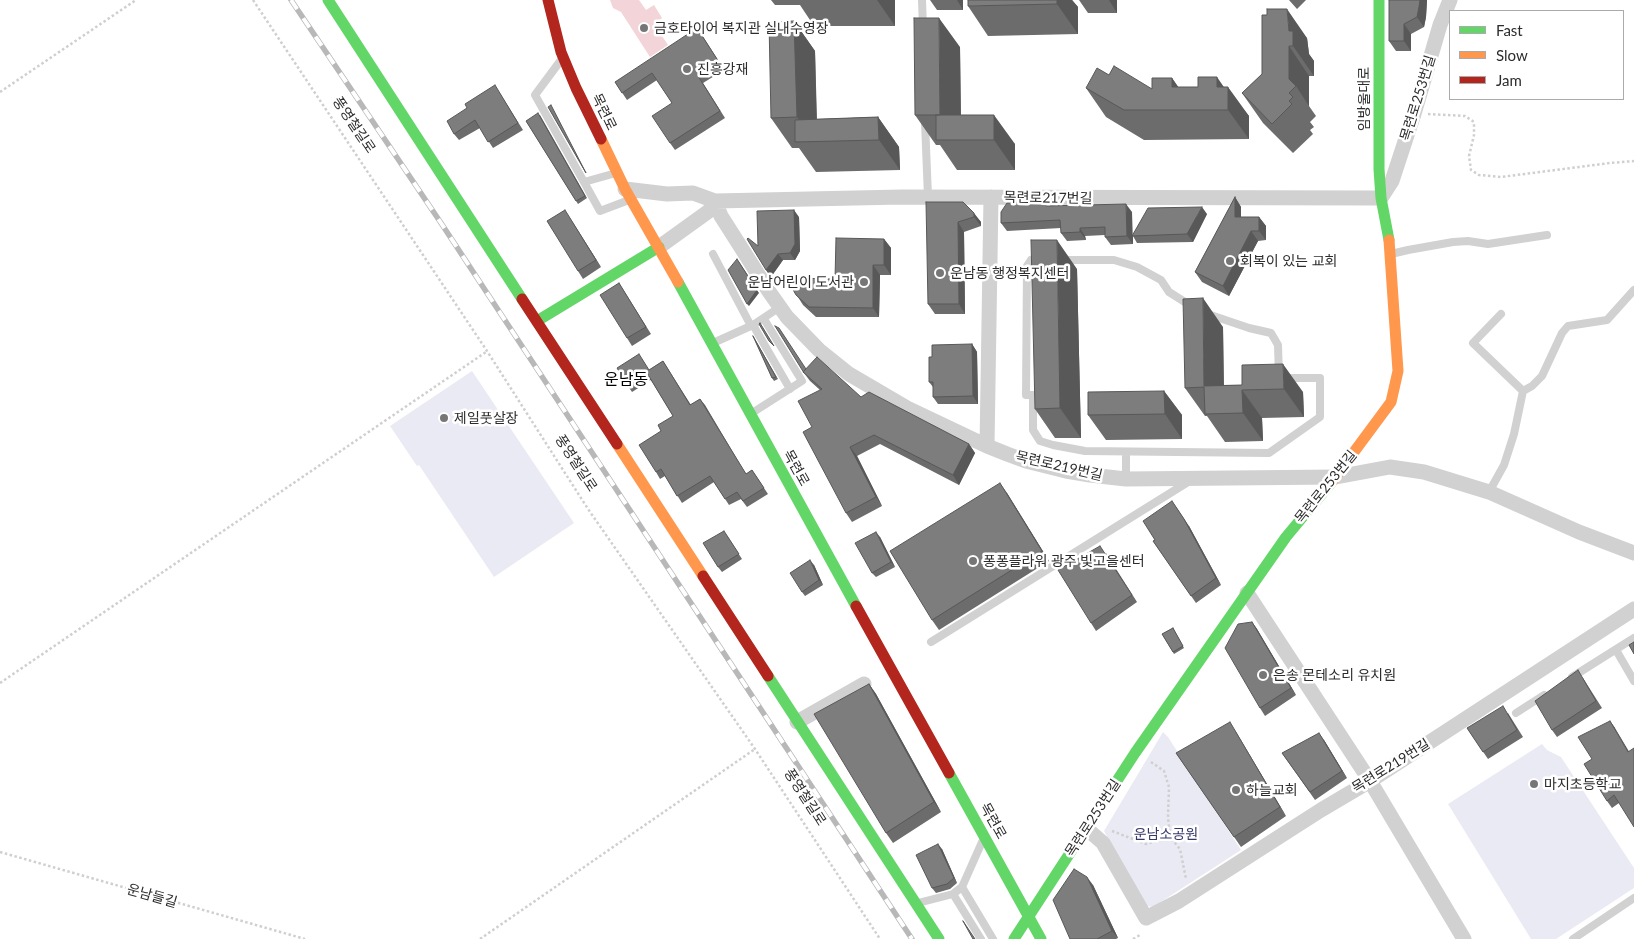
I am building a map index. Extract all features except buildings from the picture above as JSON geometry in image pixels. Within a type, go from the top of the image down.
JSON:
[{"type":"street","points":[[328,0],[939,939]]},
{"type":"street","name":"목련로","points":[[548,0],[563,57],[578,94],[628,194],[1041,939]]},
{"type":"street","name":"임방울대로","points":[[1379,0],[1381,198]]},
{"type":"street","name":"목련로253번길","points":[[1014,939],[1135,753],[1286,537],[1336,477],[1391,402],[1398,371],[1388,233],[1381,198],[1392,181],[1440,25],[1450,0]]},
{"type":"street","name":"목련로217번길","points":[[628,194],[693,193],[715,201],[928,197],[1381,198]]},
{"type":"street","points":[[987,446],[991,197]]},
{"type":"street","points":[[537,321],[659,247],[709,211],[715,201]]},
{"type":"street","name":"목련로219번길","points":[[715,201],[721,216],[780,307],[787,317],[819,350],[849,374],[907,408],[987,446],[1026,461],[1090,476],[1126,479],[1336,477],[1390,467],[1424,472],[1489,492],[1579,532],[1634,553]]},
{"type":"street","points":[[1247,593],[1370,781],[1464,939]]},
{"type":"street","name":"목련로219번길","points":[[1086,828],[1103,843],[1146,918],[1179,900],[1370,781],[1634,609]]},
{"type":"street","points":[[798,722],[864,684]]},
{"type":"lane","points":[[922,0],[923,35]]},
{"type":"lane","points":[[563,57],[535,95],[600,211],[628,194]]},
{"type":"lane","points":[[925,110],[928,197]]},
{"type":"lane","points":[[584,182],[617,172]]},
{"type":"lane","points":[[1389,255],[1453,242],[1468,241],[1488,244],[1547,235]]},
{"type":"lane","points":[[713,254],[752,326],[790,389]]},
{"type":"lane","points":[[1031,260],[1114,260],[1136,267],[1161,280],[1170,292],[1199,312],[1249,328],[1271,332],[1278,345],[1279,378],[1320,378],[1320,417],[1269,453],[1126,452],[1085,451],[1053,445],[1040,441],[1033,430],[1033,395],[1026,394],[1027,266],[1031,260]]},
{"type":"lane","points":[[1489,492],[1504,465],[1514,434],[1523,391],[1532,386],[1542,376],[1562,332],[1568,326],[1607,320],[1634,290]]},
{"type":"lane","points":[[712,344],[752,326],[780,307]]},
{"type":"lane","points":[[1501,314],[1473,344],[1523,391]]},
{"type":"lane","points":[[750,414],[802,382],[764,319]]},
{"type":"lane","points":[[1126,452],[1126,479]]},
{"type":"lane","points":[[931,642],[1192,479]]},
{"type":"lane","points":[[1566,681],[1634,638]]},
{"type":"lane","points":[[1616,650],[1634,681]]},
{"type":"lane","points":[[1516,713],[1549,692]]},
{"type":"lane","points":[[916,903],[953,894],[962,888],[985,837]]},
{"type":"lane","points":[[962,888],[993,939]]},
{"type":"lane","points":[[953,894],[981,939]]},
{"type":"lane","points":[[1572,939],[1634,898]]},
{"type":"path","points":[[0,92],[136,0]]},
{"type":"path","name":"풍영철길로","points":[[253,0],[487,351],[588,509],[756,749],[880,939]]},
{"type":"path","points":[[1414,114],[1465,116],[1474,122],[1474,135],[1469,156],[1471,170],[1479,175],[1501,177],[1634,161]]},
{"type":"path","points":[[0,683],[487,351]]},
{"type":"path","points":[[480,939],[756,749]]},
{"type":"path","points":[[1146,758],[1164,771],[1169,787],[1168,817],[1170,837],[1180,849],[1187,886]]},
{"type":"path","points":[[1112,830],[1146,844],[1170,837]]},
{"type":"path","name":"운남들길","points":[[0,852],[305,939]]},
{"type":"path","points":[[1133,939],[1140,935]]},
{"type":"green space","points":[[472,371],[574,523],[494,577],[419,465],[417,466],[390,426]]},
{"type":"green space","name":"운남소공원","points":[[1163,732],[1241,850],[1153,907],[1147,906],[1141,900],[1104,831]]},
{"type":"green space","points":[[1542,744],[1547,750],[1561,757],[1634,868],[1634,888],[1556,939],[1531,939],[1448,804]]},
{"type":"shaded area","name":"금호타이어 복지관 실내수영장","points":[[610,0],[639,0],[646,10],[654,5],[662,18],[654,24],[668,45],[650,57],[621,12],[613,8]]},
{"type":"railway","points":[[291,0],[441,223],[912,939]]},
{"type":"traffic: fast","points":[[328,0],[522,299]]},
{"type":"traffic: fast","points":[[1379,0],[1379,169],[1381,198],[1389,240]]},
{"type":"traffic: fast","points":[[537,321],[659,247]]},
{"type":"traffic: fast","points":[[678,282],[856,606]]},
{"type":"traffic: fast","points":[[1014,939],[1135,753],[1286,537],[1331,483]]},
{"type":"traffic: fast","points":[[768,676],[939,939]]},
{"type":"traffic: fast","points":[[949,773],[1041,939]]},
{"type":"traffic: slow","points":[[601,139],[625,189],[678,282]]},
{"type":"traffic: slow","points":[[1331,483],[1391,402],[1398,371],[1389,240]]},
{"type":"traffic: slow","points":[[617,444],[703,576]]},
{"type":"traffic: jam","points":[[548,0],[561,52],[601,139]]},
{"type":"traffic: jam","points":[[522,299],[617,444]]},
{"type":"traffic: jam","points":[[703,576],[768,676]]},
{"type":"traffic: jam","points":[[856,606],[949,773]]},
{"type":"place","name":"금호타이어 복지관 실내수영장","points":[[644,28]]},
{"type":"place","name":"진흥강재","points":[[687,69]]},
{"type":"place","name":"회복이 있는 교회","points":[[1230,261]]},
{"type":"place","name":"운남동 행정복지센터","points":[[940,273]]},
{"type":"place","name":"운남어린이 도서관","points":[[864,282]]},
{"type":"place","name":"제일풋살장","points":[[444,418]]},
{"type":"place","name":"퐁퐁플라워 광주 빛고을센터","points":[[973,561]]},
{"type":"place","name":"은송 몬테소리 유치원","points":[[1263,675]]},
{"type":"place","name":"마지초등학교","points":[[1534,784]]},
{"type":"place","name":"하늘교회","points":[[1236,790]]},
{"type":"district","name":"운남동","points":[[626,380]]}]
